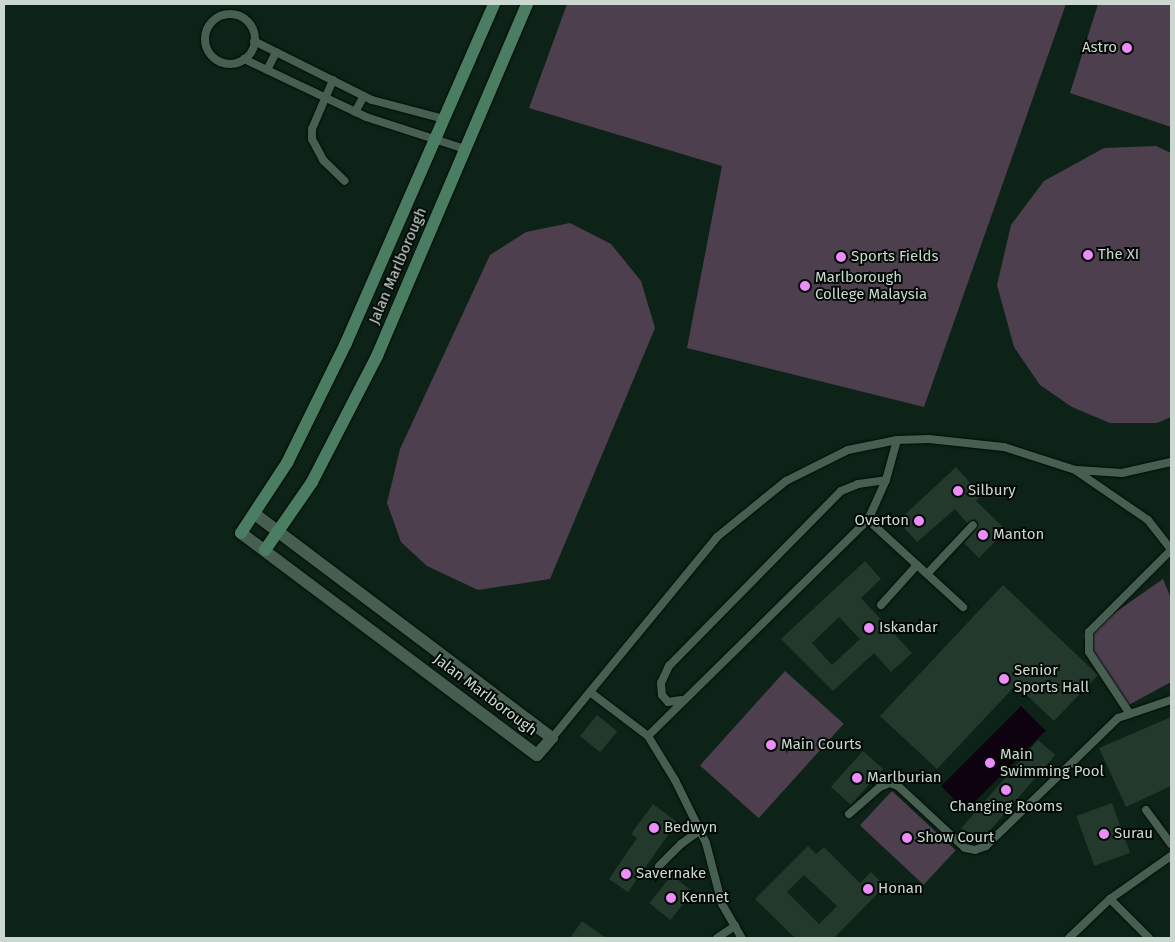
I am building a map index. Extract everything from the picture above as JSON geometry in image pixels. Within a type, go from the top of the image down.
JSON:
[{"type":"street","name":"Jalan Marlborough","points":[[255,514],[552,738],[537,755],[241,533],[287,463],[346,343],[494,4]]},
{"type":"street","name":"Jalan Marlborough","points":[[265,550],[312,482],[377,356],[527,4]]},
{"type":"lane","points":[[235,14],[249,23],[254,41],[244,58],[228,63],[213,57],[205,44],[207,29],[218,16],[235,14]]},
{"type":"lane","points":[[254,41],[364,96],[444,119]]},
{"type":"lane","points":[[267,70],[276,52]]},
{"type":"lane","points":[[244,58],[356,112],[465,149]]},
{"type":"lane","points":[[333,80],[312,129],[314,145],[345,181]]},
{"type":"lane","points":[[356,112],[364,96]]},
{"type":"lane","points":[[552,738],[717,538],[771,492],[848,450],[897,440],[929,439],[1004,447],[1075,470],[1122,473],[1171,462]]},
{"type":"lane","points":[[648,736],[682,700],[868,520],[886,480],[897,440]]},
{"type":"lane","points":[[1075,470],[1148,520],[1171,550],[1089,632],[1089,652],[1130,714]]},
{"type":"lane","points":[[682,700],[668,702],[662,695],[661,683],[669,666],[841,491],[858,484],[886,480]]},
{"type":"lane","points":[[868,520],[963,607]]},
{"type":"lane","points":[[927,574],[973,525]]},
{"type":"lane","points":[[881,605],[917,565]]},
{"type":"lane","points":[[590,692],[648,736],[675,780],[700,830],[722,904],[742,938]]},
{"type":"lane","points":[[849,814],[880,787],[890,784],[898,786],[965,848],[975,850],[986,846],[1118,718],[1171,700]]},
{"type":"lane","points":[[1146,810],[1171,844]]},
{"type":"lane","points":[[659,866],[681,844],[700,830]]},
{"type":"lane","points":[[1069,938],[1110,900],[1171,856]]},
{"type":"lane","points":[[1110,900],[1149,938]]},
{"type":"lane","points":[[716,938],[735,926]]},
{"type":"shaded area","name":"Sports Fields","points":[[567,4],[1066,4],[924,407],[687,348],[722,166],[529,108]]},
{"type":"shaded area","name":"Astro","points":[[1098,4],[1171,4],[1171,127],[1070,93]]},
{"type":"shaded area","name":"The XI","points":[[1156,146],[1171,153],[1171,417],[1157,423],[1110,423],[1072,407],[1040,385],[1014,347],[997,285],[1011,225],[1044,181],[1104,148]]},
{"type":"shaded area","points":[[570,223],[611,244],[641,281],[655,328],[550,579],[478,590],[427,566],[401,542],[387,503],[400,449],[490,255],[526,232]]},
{"type":"shaded area","points":[[1163,579],[1171,598],[1171,682],[1125,707],[1083,635]]},
{"type":"shaded area","name":"Main Courts","points":[[785,671],[844,724],[759,818],[700,765]]},
{"type":"shaded area","name":"Main Swimming Pool","points":[[1021,706],[1046,731],[966,811],[941,786]]},
{"type":"shaded area","name":"Show Court","points":[[892,791],[956,850],[924,885],[860,825]]},
{"type":"building","points":[[956,467],[982,496],[976,501],[1006,530],[979,558],[964,543],[977,528],[978,523],[974,519],[967,523],[955,509],[917,542],[898,521]]},
{"type":"building","name":"Iskandar","points":[[865,561],[881,579],[861,598],[912,653],[891,672],[874,653],[833,691],[781,639]],"holes":[[[839,617],[860,639],[832,665],[812,643]]]},
{"type":"building","name":"Senior Sports Hall","points":[[1003,585],[1098,675],[1054,721],[1016,685],[937,769],[880,716]]},
{"type":"building","points":[[597,715],[617,731],[600,752],[580,736]]},
{"type":"building","points":[[1171,717],[1171,786],[1126,807],[1099,748]]},
{"type":"building","name":"Changing Rooms","points":[[1038,740],[1055,755],[979,843],[961,828]]},
{"type":"building","name":"Marlburian","points":[[863,751],[883,769],[851,805],[831,787]]},
{"type":"building","name":"Surau","points":[[1112,803],[1130,853],[1094,866],[1076,816]]},
{"type":"building","points":[[653,804],[677,822],[628,892],[609,879],[637,838],[631,834]]},
{"type":"building","name":"Honan","points":[[808,846],[816,854],[824,847],[860,883],[871,872],[885,886],[834,938],[795,938],[755,899]],"holes":[[[804,875],[837,906],[819,924],[787,892]]]},
{"type":"building","name":"Kennet","points":[[672,875],[693,892],[670,920],[649,903]]},
{"type":"building","points":[[582,921],[606,938],[570,938]]},
{"type":"place","name":"Astro","points":[[1127,48]]},
{"type":"place","name":"The XI","points":[[1088,255]]},
{"type":"place","name":"Sports Fields","points":[[841,257]]},
{"type":"place","name":"Marlborough College Malaysia","points":[[805,286]]},
{"type":"place","name":"Silbury","points":[[958,491]]},
{"type":"place","name":"Overton","points":[[919,521]]},
{"type":"place","name":"Manton","points":[[983,535]]},
{"type":"place","name":"Iskandar","points":[[869,628]]},
{"type":"place","name":"Senior Sports Hall","points":[[1004,679]]},
{"type":"place","name":"Main Courts","points":[[771,745]]},
{"type":"place","name":"Main Swimming Pool","points":[[990,763]]},
{"type":"place","name":"Marlburian","points":[[857,778]]},
{"type":"place","name":"Changing Rooms","points":[[1006,790]]},
{"type":"place","name":"Bedwyn","points":[[654,828]]},
{"type":"place","name":"Surau","points":[[1104,834]]},
{"type":"place","name":"Show Court","points":[[907,838]]},
{"type":"place","name":"Savernake","points":[[626,874]]},
{"type":"place","name":"Honan","points":[[868,889]]},
{"type":"place","name":"Kennet","points":[[671,898]]}]
